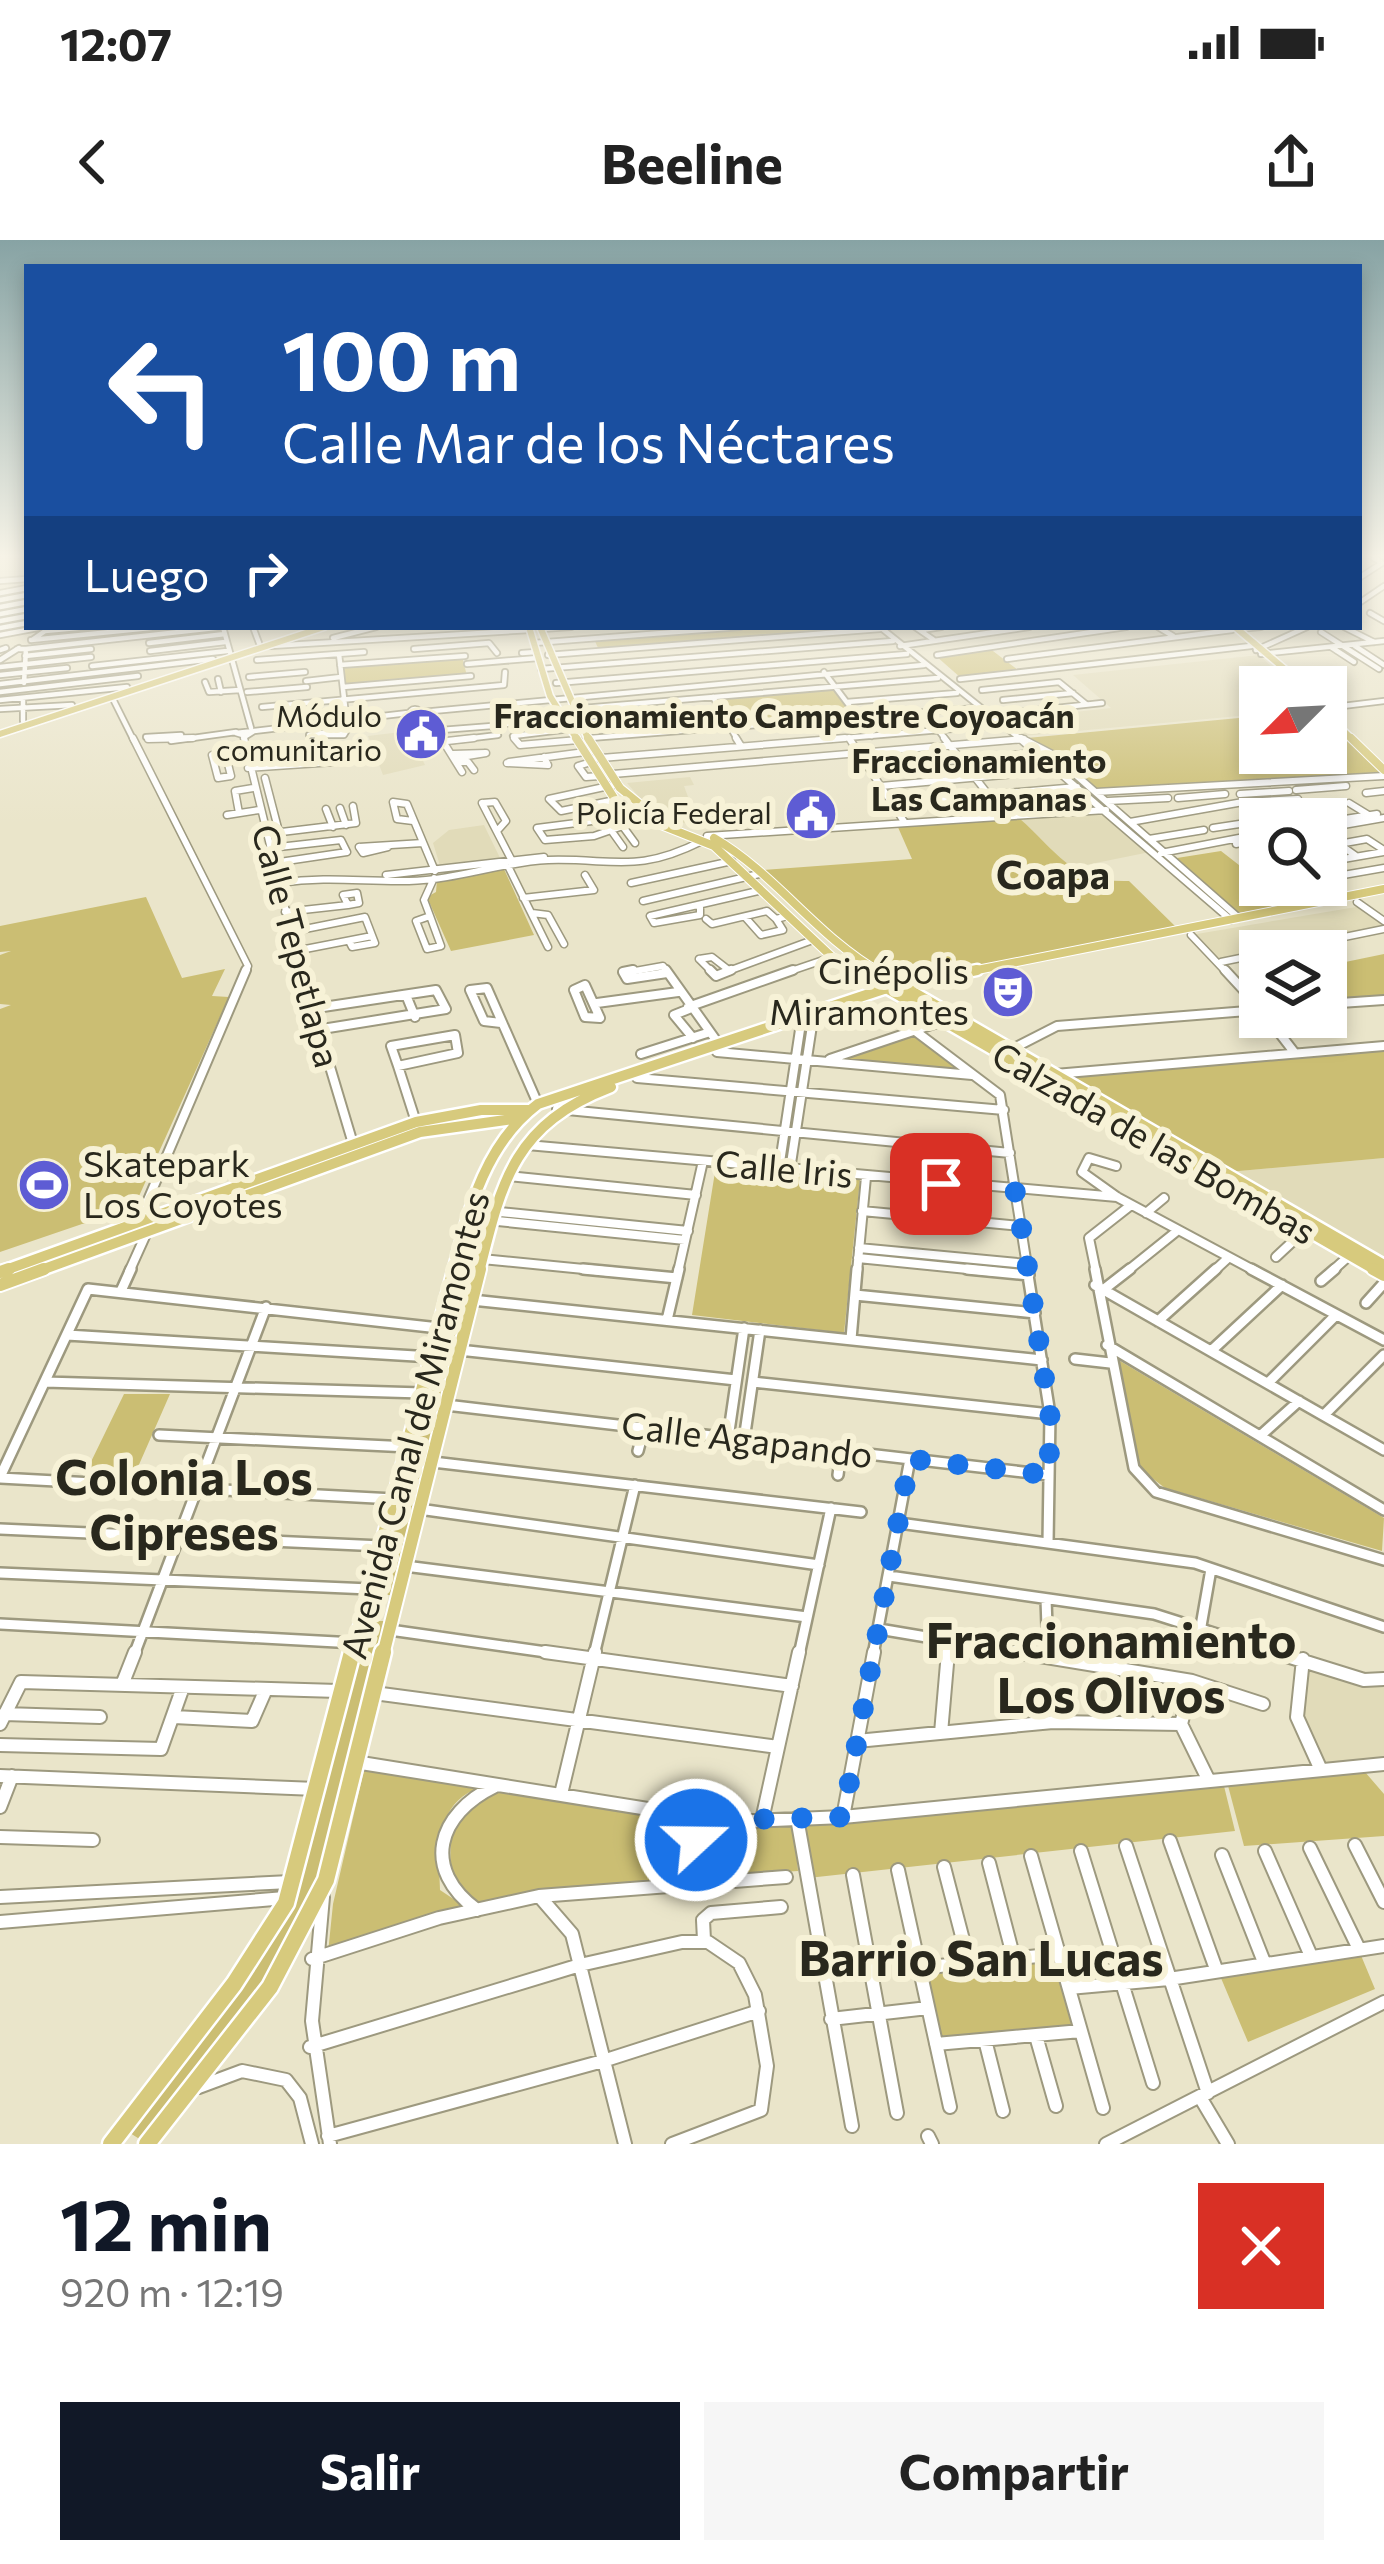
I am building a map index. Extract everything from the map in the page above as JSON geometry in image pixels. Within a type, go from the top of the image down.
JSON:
[{"type":"main road","points":[[0,731],[112,697],[221,647]]},
{"type":"main road","points":[[0,731],[72,705],[93,682],[127,687],[213,659],[224,647]]},
{"type":"main road","name":"Calzada de las Bombas","points":[[539,647],[567,724],[621,809],[640,820],[731,847],[834,944],[940,1022],[1005,1053],[1036,1076],[1384,1279]]},
{"type":"main road","points":[[1254,647],[1274,666]]},
{"type":"main road","points":[[1257,650],[1278,666]]},
{"type":"main road","name":"Calzada de las Bombas","points":[[541,656],[556,682],[554,696]]},
{"type":"main road","name":"Calzada de las Bombas","points":[[554,696],[571,709],[618,784],[645,814],[702,839],[732,861],[780,918],[820,949],[1384,1264]]},
{"type":"main road","points":[[0,731],[36,717]]},
{"type":"main road","points":[[1347,729],[1383,764]]},
{"type":"main road","points":[[1347,729],[1383,764]]},
{"type":"main road","name":"Avenida Canal de Miramontes","points":[[116,2140],[234,1984],[290,1890],[469,1214],[487,1164],[529,1111],[894,989],[1384,893]]},
{"type":"main road","name":"Avenida Canal de Miramontes","points":[[147,2144],[270,1987],[326,1880],[493,1216],[523,1144],[551,1114],[717,1048],[894,989],[1357,902],[1384,893]]},
{"type":"main road","points":[[820,949],[834,944]]},
{"type":"main road","points":[[0,1272],[143,1226],[416,1122],[481,1110],[551,1114]]},
{"type":"main road","points":[[0,1285],[143,1226],[161,1214],[354,1149],[437,1127],[529,1111]]},
{"type":"main road","points":[[370,1593],[381,1606],[397,1597]]},
{"type":"main road","points":[[363,1619],[381,1611],[389,1627]]},
{"type":"street","points":[[11,647],[25,669]]},
{"type":"street","points":[[19,647],[25,669],[22,721]]},
{"type":"street","points":[[23,651],[26,647]]},
{"type":"street","points":[[23,651],[35,647]]},
{"type":"street","points":[[23,651],[46,647]]},
{"type":"street","points":[[24,694],[67,668],[84,647]]},
{"type":"street","points":[[91,647],[93,682]]},
{"type":"street","points":[[150,647],[155,678]]},
{"type":"street","points":[[25,669],[67,668],[93,682],[152,659],[213,647]]},
{"type":"street","name":"Calle Tepetlapa","points":[[228,647],[243,691],[244,753],[310,1009],[354,1149]]},
{"type":"street","points":[[391,647],[392,661]]},
{"type":"street","points":[[414,649],[448,647]]},
{"type":"street","points":[[461,647],[482,704]]},
{"type":"street","points":[[494,647],[497,652]]},
{"type":"street","points":[[541,656],[568,647]]},
{"type":"street","points":[[599,647],[601,651]]},
{"type":"street","points":[[340,665],[501,662],[659,647]]},
{"type":"street","points":[[717,647],[722,655]]},
{"type":"street","points":[[522,653],[639,661],[833,647]]},
{"type":"street","points":[[903,647],[1130,822],[1146,840]]},
{"type":"street","points":[[937,656],[992,647],[1024,671]]},
{"type":"street","points":[[1007,659],[1095,647]]},
{"type":"street","points":[[1152,647],[1165,655]]},
{"type":"street","points":[[1257,650],[1264,647]]},
{"type":"street","points":[[571,709],[957,679],[1165,655],[1315,647]]},
{"type":"street","points":[[1332,647],[1354,662]]},
{"type":"street","points":[[1346,647],[1382,667]]},
{"type":"street","points":[[1356,647],[1382,667]]},
{"type":"street","points":[[634,649],[639,661]]},
{"type":"street","points":[[774,651],[784,664]]},
{"type":"street","points":[[1067,651],[1084,664]]},
{"type":"street","points":[[256,660],[367,652],[373,663]]},
{"type":"street","points":[[339,654],[346,725],[341,736],[310,735],[310,734],[346,725],[367,720],[554,696]]},
{"type":"street","points":[[556,682],[912,654]]},
{"type":"street","points":[[152,659],[213,659]]},
{"type":"street","points":[[670,659],[677,673]]},
{"type":"street","points":[[816,661],[872,736]]},
{"type":"street","points":[[418,715],[554,696],[924,665]]},
{"type":"street","points":[[730,668],[747,694]]},
{"type":"street","points":[[1049,668],[1058,675]]},
{"type":"street","points":[[262,707],[345,706],[409,694],[476,693],[506,685],[505,672]]},
{"type":"street","points":[[646,675],[661,701]]},
{"type":"street","points":[[0,696],[138,676]]},
{"type":"street","points":[[205,682],[209,692],[221,692],[341,676]]},
{"type":"street","points":[[343,687],[471,676]]},
{"type":"street","points":[[249,677],[306,680]]},
{"type":"street","points":[[218,679],[221,692]]},
{"type":"street","points":[[406,681],[409,694]]},
{"type":"street","points":[[982,690],[1059,682],[1088,705]]},
{"type":"street","points":[[992,689],[1010,707],[1008,712]]},
{"type":"street","points":[[848,702],[958,693]]},
{"type":"street","points":[[1003,700],[1074,693]]},
{"type":"street","points":[[0,696],[24,694],[70,700],[72,705]]},
{"type":"street","points":[[112,697],[248,966],[152,1190],[121,1292]]},
{"type":"street","points":[[713,697],[741,746]]},
{"type":"street","points":[[1347,706],[1383,701]]},
{"type":"street","points":[[992,715],[1102,703]]},
{"type":"street","points":[[1368,703],[1384,714]]},
{"type":"street","points":[[590,738],[978,708]]},
{"type":"street","points":[[578,740],[520,745],[513,735],[580,722],[722,711]]},
{"type":"street","points":[[418,715],[439,726],[492,726],[497,736],[446,741]]},
{"type":"street","points":[[504,724],[567,724]]},
{"type":"street","points":[[544,757],[547,766],[509,762],[530,757],[544,757],[588,758],[604,758],[1001,724]]},
{"type":"street","points":[[220,734],[148,734],[152,741],[346,725]]},
{"type":"street","points":[[439,726],[462,772]]},
{"type":"street","points":[[938,730],[1006,817]]},
{"type":"street","points":[[849,738],[905,823]]},
{"type":"street","points":[[613,774],[1020,739],[1050,752],[1235,919]]},
{"type":"street","points":[[330,749],[334,761]]},
{"type":"street","points":[[225,752],[231,776],[218,778],[212,755],[225,752],[343,749],[345,759],[248,768]]},
{"type":"street","points":[[687,750],[693,766]]},
{"type":"street","points":[[318,751],[322,763]]},
{"type":"street","points":[[870,768],[1036,753]]},
{"type":"street","points":[[530,757],[536,767]]},
{"type":"street","points":[[455,758],[474,770]]},
{"type":"street","points":[[1096,792],[1312,779],[1383,764]]},
{"type":"street","points":[[881,786],[1058,770]]},
{"type":"street","points":[[265,778],[279,832]]},
{"type":"street","points":[[1312,779],[1319,788]]},
{"type":"street","points":[[1256,782],[1264,792]]},
{"type":"street","points":[[614,800],[554,808],[549,799],[618,784]]},
{"type":"street","points":[[1196,786],[1204,796]]},
{"type":"street","points":[[893,803],[1080,787]]},
{"type":"street","points":[[1240,794],[1346,787]]},
{"type":"street","points":[[239,813],[235,792],[254,788]]},
{"type":"street","points":[[1366,793],[1384,791]]},
{"type":"street","points":[[1178,797],[1225,794]]},
{"type":"street","points":[[278,881],[337,874],[419,877],[529,860],[636,865],[664,860],[702,839],[1006,817],[1168,798]]},
{"type":"street","points":[[497,831],[506,821],[495,802],[482,803],[548,947]]},
{"type":"street","points":[[1130,822],[1239,803]]},
{"type":"street","points":[[1349,803],[1368,815]]},
{"type":"street","points":[[265,834],[359,821],[353,806]]},
{"type":"street","points":[[340,808],[346,825]]},
{"type":"street","points":[[326,809],[333,827]]},
{"type":"street","points":[[621,809],[592,821],[538,826],[545,840],[600,835],[640,820]]},
{"type":"street","points":[[227,815],[259,810]]},
{"type":"street","points":[[1358,820],[1384,815]]},
{"type":"street","points":[[1347,821],[1384,815]]},
{"type":"street","points":[[413,821],[434,874],[424,900],[430,916],[441,946],[427,949],[416,920],[430,916]]},
{"type":"street","points":[[1146,840],[1239,824]]},
{"type":"street","points":[[624,828],[635,843]]},
{"type":"street","points":[[613,832],[623,847]]},
{"type":"street","points":[[600,835],[608,847]]},
{"type":"street","points":[[1356,856],[1339,844],[1367,838],[1384,851]]},
{"type":"street","points":[[270,848],[341,840],[347,853],[273,862]]},
{"type":"street","points":[[1163,854],[1239,840]]},
{"type":"street","points":[[389,847],[423,843]]},
{"type":"street","points":[[1347,857],[1384,851]]},
{"type":"street","points":[[1163,854],[1235,919]]},
{"type":"street","points":[[1372,854],[1384,865]]},
{"type":"street","points":[[732,861],[635,883],[646,900],[759,874]]},
{"type":"street","points":[[1347,873],[1384,865]]},
{"type":"street","points":[[523,898],[594,890],[585,875]]},
{"type":"street","points":[[573,878],[581,892]]},
{"type":"street","points":[[652,880],[663,896]]},
{"type":"street","points":[[650,916],[654,923],[700,915],[700,907],[758,891]]},
{"type":"street","points":[[284,911],[362,902]]},
{"type":"street","points":[[1357,902],[1384,925]]},
{"type":"street","points":[[706,919],[712,924],[767,911],[780,918],[784,927],[761,935],[745,917]]},
{"type":"street","points":[[530,913],[548,915],[564,944]]},
{"type":"street","points":[[756,914],[776,932]]},
{"type":"street","points":[[290,932],[365,917],[372,937],[372,944],[352,947],[350,941],[295,951]]},
{"type":"street","points":[[1347,934],[1384,925]]},
{"type":"street","points":[[1191,934],[1239,984]]},
{"type":"street","points":[[730,971],[712,956],[699,959],[716,976],[730,971],[810,941]]},
{"type":"street","points":[[693,1038],[674,1015],[832,957]]},
{"type":"street","points":[[1221,962],[1239,958]]},
{"type":"street","points":[[667,973],[627,979],[623,973],[661,965],[667,973],[677,992],[717,1048],[974,1076]]},
{"type":"street","points":[[589,986],[597,1003],[603,1016],[587,1018],[575,988],[589,986]]},
{"type":"street","points":[[501,1022],[484,1021],[470,990],[487,988],[501,1022],[529,1111]]},
{"type":"street","points":[[310,1009],[438,991],[446,1009],[316,1030]]},
{"type":"street","points":[[422,992],[430,1014]]},
{"type":"street","points":[[597,1003],[677,992]]},
{"type":"street","points":[[406,995],[415,1017]]},
{"type":"street","points":[[1347,1003],[1384,1000]]},
{"type":"street","points":[[1005,1053],[1057,1026],[1239,1011]]},
{"type":"street","points":[[785,1169],[785,1131],[807,1021]]},
{"type":"street","points":[[785,1169],[807,1060],[807,1021]]},
{"type":"street","points":[[823,1062],[940,1022]]},
{"type":"street","points":[[914,1030],[1000,1095],[1004,1110],[1050,1414],[1048,1543]]},
{"type":"street","points":[[641,1054],[707,1033]]},
{"type":"street","points":[[398,1066],[458,1053],[451,1034],[392,1044],[398,1066],[416,1122]]},
{"type":"street","points":[[1283,1038],[1295,1054]]},
{"type":"street","points":[[1036,1076],[1384,1046]]},
{"type":"street","points":[[637,1078],[1004,1110]]},
{"type":"street","points":[[551,1114],[1010,1153]]},
{"type":"street","name":"Calle Iris","points":[[523,1144],[1016,1192],[1117,1197]]},
{"type":"street","points":[[1116,1166],[1089,1158],[1082,1172],[1131,1205],[1384,1340]]},
{"type":"street","points":[[668,1320],[704,1161]]},
{"type":"street","points":[[507,1176],[696,1195]]},
{"type":"street","points":[[850,1339],[866,1177]]},
{"type":"street","points":[[152,1190],[161,1214]]},
{"type":"street","points":[[1146,1213],[1164,1198]]},
{"type":"street","points":[[1131,1205],[1089,1238],[1106,1345],[1134,1468],[1156,1492],[1384,1560]]},
{"type":"street","points":[[862,1211],[1022,1226]]},
{"type":"street","points":[[469,1214],[687,1235]]},
{"type":"street","points":[[1099,1287],[1178,1230]]},
{"type":"street","points":[[1276,1257],[1305,1230]]},
{"type":"street","points":[[858,1253],[1028,1270]]},
{"type":"street","points":[[1321,1281],[1350,1255]]},
{"type":"street","points":[[1158,1321],[1229,1257]]},
{"type":"street","points":[[482,1259],[677,1278]]},
{"type":"street","points":[[1366,1303],[1384,1279]]},
{"type":"street","points":[[1210,1351],[1282,1286]]},
{"type":"street","points":[[1099,1287],[1384,1450]]},
{"type":"street","points":[[395,1499],[0,1478],[88,1289],[441,1329]]},
{"type":"street","points":[[855,1295],[1035,1313]]},
{"type":"street","points":[[472,1300],[1042,1360]]},
{"type":"street","points":[[122,1685],[266,1307]]},
{"type":"street","points":[[1268,1384],[1336,1315]]},
{"type":"street","points":[[728,1438],[744,1328]]},
{"type":"street","points":[[744,1440],[760,1330]]},
{"type":"street","points":[[67,1335],[433,1357]]},
{"type":"street","points":[[1106,1345],[1384,1510]]},
{"type":"street","points":[[459,1350],[736,1380]]},
{"type":"street","points":[[1324,1415],[1384,1355]]},
{"type":"street","points":[[1075,1359],[1110,1363]]},
{"type":"street","points":[[45,1382],[423,1393]]},
{"type":"street","points":[[753,1382],[1050,1414]]},
{"type":"street","points":[[1260,1436],[1298,1401]]},
{"type":"street","name":"Calle Agapando","points":[[446,1405],[1049,1475]]},
{"type":"street","points":[[638,1451],[644,1428]]},
{"type":"street","points":[[159,1435],[409,1447]]},
{"type":"street","points":[[838,1475],[841,1451]]},
{"type":"street","points":[[843,1817],[910,1459]]},
{"type":"street","points":[[431,1462],[861,1512]]},
{"type":"street","points":[[561,1794],[635,1485]]},
{"type":"street","points":[[762,1820],[831,1508]]},
{"type":"street","points":[[419,1509],[819,1564]]},
{"type":"street","points":[[899,1523],[1211,1568],[1384,1627]]},
{"type":"street","points":[[0,1529],[383,1546]]},
{"type":"street","points":[[405,1566],[807,1617]]},
{"type":"street","points":[[1202,1626],[1211,1568]]},
{"type":"street","points":[[0,1574],[370,1593]]},
{"type":"street","points":[[889,1576],[1202,1626],[1364,1680],[1384,1678]]},
{"type":"street","points":[[1046,1599],[1048,1657]]},
{"type":"street","points":[[0,1624],[357,1642]]},
{"type":"street","points":[[389,1627],[792,1686]]},
{"type":"street","points":[[879,1629],[1192,1681],[1263,1704]]},
{"type":"street","points":[[941,1733],[949,1640]]},
{"type":"street","points":[[1303,1659],[1293,1700],[1295,1725],[1321,1770]]},
{"type":"street","points":[[1192,1681],[1181,1724],[1208,1779]]},
{"type":"street","points":[[100,1717],[2,1719],[20,1682],[344,1692]]},
{"type":"street","points":[[0,1745],[156,1750],[164,1745],[183,1687]]},
{"type":"street","points":[[174,1717],[257,1719],[266,1689]]},
{"type":"street","points":[[373,1693],[778,1747]]},
{"type":"street","points":[[857,1741],[1053,1722],[1181,1724]]},
{"type":"street","points":[[356,1762],[719,1820],[843,1817],[1208,1779],[1382,1767]]},
{"type":"street","points":[[0,1807],[6,1776],[318,1789]]},
{"type":"street","points":[[477,1910],[448,1885],[441,1848],[461,1806],[502,1784]]},
{"type":"street","points":[[655,1809],[677,1826],[682,1847],[677,1867],[655,1886]]},
{"type":"street","points":[[797,1817],[852,2126]]},
{"type":"street","points":[[715,1880],[699,1866],[694,1846],[702,1829],[719,1820]]},
{"type":"street","points":[[0,1837],[93,1840]]},
{"type":"street","points":[[1170,1840],[1216,1970]]},
{"type":"street","points":[[1354,1845],[1384,1903]]},
{"type":"street","points":[[1126,1846],[1204,2095],[1228,2144]]},
{"type":"street","points":[[1310,1848],[1359,1950]]},
{"type":"street","points":[[1081,1851],[1153,2083]]},
{"type":"street","points":[[1265,1851],[1311,1956]]},
{"type":"street","points":[[1222,1855],[1264,1963]]},
{"type":"street","points":[[1031,1856],[1103,2108]]},
{"type":"street","points":[[989,1863],[1015,1959]]},
{"type":"street","points":[[944,1867],[969,1963]]},
{"type":"street","points":[[898,1870],[950,2107]]},
{"type":"street","points":[[853,1875],[897,2113]]},
{"type":"street","points":[[313,1959],[538,1896],[786,1877]]},
{"type":"street","points":[[326,1880],[313,1959],[310,2048],[329,2140],[759,2011]]},
{"type":"street","points":[[0,1898],[290,1890]]},
{"type":"street","points":[[0,1922],[290,1890]]},
{"type":"street","points":[[538,1896],[572,1934],[625,2144]]},
{"type":"street","points":[[704,1940],[703,1920],[711,1913],[781,1907]]},
{"type":"street","points":[[310,2048],[581,1966],[704,1940],[728,1950],[747,1970],[769,2075],[760,2110],[672,2144]]},
{"type":"street","points":[[1070,1988],[1169,1979],[1384,1946]]},
{"type":"street","points":[[919,1968],[1059,1954]]},
{"type":"street","points":[[1106,2144],[1384,2002]]},
{"type":"street","points":[[831,2019],[928,2008]]},
{"type":"street","points":[[936,2044],[1082,2031]]},
{"type":"street","points":[[1036,2036],[1056,2106]]},
{"type":"street","points":[[986,2040],[1003,2111]]},
{"type":"street","points":[[171,2112],[205,2084],[230,2073],[266,2072],[295,2086],[312,2144]]},
{"type":"street","points":[[295,2086],[302,2075],[313,2077]]},
{"type":"shaded area","points":[[989,648],[1018,670],[961,678],[936,656]]},
{"type":"shaded area","points":[[1259,655],[1271,666],[1239,666],[1239,716],[1023,736],[1002,720],[1111,708],[1073,675]]},
{"type":"shaded area","points":[[462,656],[467,676],[345,686],[340,666]]},
{"type":"shaded area","points":[[833,688],[853,716],[734,726],[718,697]]},
{"type":"shaded area","points":[[1239,718],[1239,774],[1347,774],[1347,738],[1384,774],[1096,791],[1027,738]]},
{"type":"shaded area","points":[[409,731],[425,765],[383,775],[368,736]]},
{"type":"shaded area","points":[[690,777],[694,785],[684,786],[697,821],[687,824],[650,810],[627,783]]},
{"type":"shaded area","points":[[1106,812],[1150,852],[1071,868],[1019,818]]},
{"type":"shaded area","points":[[1019,818],[1079,871],[1129,881],[1177,928],[899,981],[838,942],[763,870],[912,859],[897,825]]},
{"type":"shaded area","points":[[484,825],[501,860],[441,869],[433,843],[449,830]]},
{"type":"shaded area","points":[[1221,851],[1239,865],[1239,906],[1278,906],[1239,913],[1177,858]]},
{"type":"shaded area","points":[[504,869],[534,935],[451,951],[427,897],[436,892],[437,880]]},
{"type":"shaded area","points":[[146,897],[182,978],[225,969],[212,996],[229,997],[130,1216],[82,1224],[0,1252],[0,1009],[11,1005],[0,1004],[0,955],[11,951],[0,952],[0,926]]},
{"type":"shaded area","points":[[1362,906],[1384,921],[1384,930],[1347,937],[1347,930],[1239,930],[1239,958],[1220,962],[1191,935]]},
{"type":"shaded area","points":[[1384,954],[1384,997],[1347,1000],[1347,962]]},
{"type":"shaded area","points":[[911,1033],[962,1073],[828,1061]]},
{"type":"shaded area","points":[[1384,1047],[1384,1158],[1228,1172],[1062,1076]]},
{"type":"shaded area","points":[[1384,1158],[1384,1259],[1228,1172]]},
{"type":"shaded area","points":[[715,1172],[860,1180],[844,1333],[692,1315]]},
{"type":"shaded area","points":[[476,1228],[484,1229],[390,1595],[377,1595]]},
{"type":"shaded area","points":[[1115,1358],[1384,1518],[1382,1551],[1165,1488],[1139,1468]]},
{"type":"shaded area","points":[[124,1394],[170,1394],[134,1476],[86,1472]]},
{"type":"shaded area","points":[[370,1621],[384,1621],[318,1884],[253,2001],[141,2140],[130,2133],[239,1991],[297,1900]]},
{"type":"shaded area","points":[[1308,1666],[1361,1686],[1384,1684],[1384,1759],[1325,1764],[1304,1729],[1297,1698]]},
{"type":"shaded area","points":[[365,1766],[488,1785],[458,1800],[441,1840],[440,1890],[467,1908],[328,1953],[333,1904]]},
{"type":"shaded area","points":[[1365,1772],[1384,1794],[1384,1836],[1244,1846],[1227,1782]]},
{"type":"shaded area","points":[[1223,1782],[1235,1831],[808,1878],[802,1821]]},
{"type":"shaded area","points":[[503,1787],[653,1812],[672,1834],[670,1869],[655,1882],[476,1904],[450,1883],[451,1814],[472,1795]]},
{"type":"shaded area","points":[[794,1821],[798,1871],[717,1876],[713,1870],[708,1850],[721,1824]]},
{"type":"shaded area","points":[[1360,1953],[1375,1989],[1248,2042],[1218,1971]]},
{"type":"shaded area","points":[[1057,1961],[1075,2028],[940,2036],[927,1972]]},
{"type":"place","name":"Módulo comunitario","points":[[421,734]]},
{"type":"place","name":"Policía Federal","points":[[811,814]]},
{"type":"place","name":"Cinépolis Miramontes","points":[[1008,992]]},
{"type":"place","name":"Skatepark Los Coyotes","points":[[44,1185]]},
{"type":"district","name":"Fraccionamiento Campestre Coyoacán","points":[[784,716]]},
{"type":"district","name":"Fraccionamiento Las Campanas","points":[[979,780]]},
{"type":"district","name":"Coapa","points":[[1053,875]]},
{"type":"district","name":"Colonia Los Cipreses","points":[[184,1506]]},
{"type":"district","name":"Fraccionamiento Los Olivos","points":[[1111,1668]]},
{"type":"district","name":"Barrio San Lucas","points":[[981,1959]]},
{"type":"route","points":[[696,1840],[702,1829],[719,1820],[843,1817],[910,1459],[1049,1475],[1050,1414],[1016,1192],[941,1184]]}]
